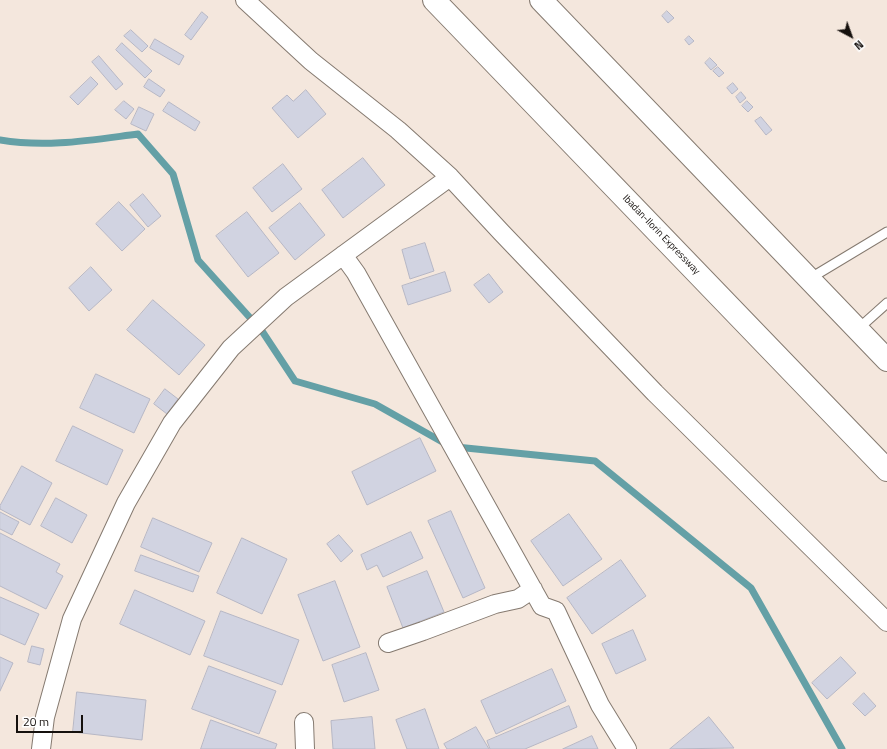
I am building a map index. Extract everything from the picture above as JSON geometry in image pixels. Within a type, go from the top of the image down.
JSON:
[{"type":"highway","name":"Ibadan-Ilorin Expressway","points":[[434,0],[887,470]]},
{"type":"highway","points":[[541,0],[887,360]]},
{"type":"street","points":[[245,0],[311,61],[398,130],[450,177],[655,393],[887,622]]},
{"type":"street","points":[[41,749],[45,717],[72,619],[126,503],[172,423],[231,348],[286,297],[450,177]]},
{"type":"street","points":[[343,255],[356,273],[542,606],[556,611],[600,704],[627,749]]},
{"type":"street","points":[[388,643],[495,604],[518,599],[532,589]]},
{"type":"street","points":[[304,722],[305,749]]},
{"type":"lane","points":[[809,279],[887,232]]},
{"type":"lane","points":[[858,329],[887,303]]},
{"type":"building","points":[[667,11],[674,18],[668,23],[662,16]]},
{"type":"building","points":[[202,12],[208,17],[191,40],[185,35]]},
{"type":"building","points":[[131,30],[148,46],[142,52],[124,36]]},
{"type":"building","points":[[689,36],[694,41],[689,45],[685,40]]},
{"type":"building","points":[[155,39],[184,56],[179,65],[150,48]]},
{"type":"building","points":[[122,43],[152,71],[145,78],[116,50]]},
{"type":"building","points":[[99,56],[123,84],[116,90],[92,62]]},
{"type":"building","points":[[710,58],[717,65],[711,70],[705,63]]},
{"type":"building","points":[[718,67],[724,73],[719,77],[713,71]]},
{"type":"building","points":[[91,77],[98,84],[78,105],[70,97]]},
{"type":"building","points":[[149,79],[165,90],[160,97],[144,87]]},
{"type":"building","points":[[733,83],[738,89],[732,94],[727,88]]},
{"type":"building","points":[[306,90],[326,114],[298,138],[272,108],[287,95],[293,101]]},
{"type":"building","points":[[741,92],[746,98],[740,103],[736,97]]},
{"type":"building","points":[[124,101],[134,109],[126,119],[115,110]]},
{"type":"building","points":[[747,101],[753,107],[748,112],[742,106]]},
{"type":"building","points":[[169,102],[200,122],[195,131],[163,111]]},
{"type":"building","points":[[139,107],[154,114],[146,131],[131,124]]},
{"type":"building","points":[[761,117],[772,130],[766,135],[755,121]]},
{"type":"building","points":[[363,158],[385,185],[343,218],[322,190]]},
{"type":"building","points":[[283,164],[302,189],[272,212],[253,188]]},
{"type":"building","points":[[143,194],[161,216],[148,227],[130,205]]},
{"type":"building","points":[[119,202],[145,229],[122,251],[96,224]]},
{"type":"building","points":[[300,203],[325,235],[295,260],[269,228]]},
{"type":"building","points":[[247,212],[279,253],[248,277],[216,236]]},
{"type":"building","points":[[425,243],[434,271],[410,279],[402,250]]},
{"type":"building","points":[[91,267],[112,290],[89,311],[69,288]]},
{"type":"building","points":[[445,272],[451,291],[408,305],[402,286]]},
{"type":"building","points":[[489,274],[503,292],[489,303],[474,285]]},
{"type":"building","points":[[153,300],[205,345],[179,375],[127,330]]},
{"type":"building","points":[[96,374],[150,399],[134,433],[80,408]]},
{"type":"building","points":[[165,389],[178,399],[167,414],[154,404]]},
{"type":"building","points":[[73,426],[123,450],[107,485],[56,461]]},
{"type":"building","points":[[420,438],[436,471],[367,505],[352,472]]},
{"type":"building","points":[[22,466],[52,483],[30,525],[0,509],[0,506]]},
{"type":"building","points":[[56,498],[87,515],[72,543],[41,526]]},
{"type":"building","points":[[451,511],[485,588],[463,598],[428,521]]},
{"type":"building","points":[[0,512],[19,522],[12,535],[0,529]]},
{"type":"building","points":[[569,514],[602,559],[563,586],[531,541]]},
{"type":"building","points":[[153,518],[212,543],[199,572],[141,547]]},
{"type":"building","points":[[411,532],[423,558],[383,577],[377,565],[367,570],[361,555]]},
{"type":"building","points":[[0,533],[60,564],[56,572],[63,576],[46,609],[0,586]]},
{"type":"building","points":[[339,535],[353,551],[341,562],[327,544]]},
{"type":"building","points":[[242,538],[287,559],[262,614],[217,593]]},
{"type":"building","points":[[141,555],[199,576],[193,592],[135,571]]},
{"type":"building","points":[[621,560],[646,596],[592,634],[567,598]]},
{"type":"building","points":[[427,571],[444,612],[403,628],[387,587]]},
{"type":"building","points":[[335,581],[360,647],[323,661],[298,595]]},
{"type":"building","points":[[135,590],[205,621],[190,655],[120,624]]},
{"type":"building","points":[[0,597],[39,614],[25,645],[0,634]]},
{"type":"building","points":[[221,611],[299,640],[282,685],[204,656]]},
{"type":"building","points":[[633,630],[646,660],[616,674],[602,644]]},
{"type":"building","points":[[32,646],[44,649],[40,665],[28,662]]},
{"type":"building","points":[[366,653],[379,690],[344,702],[332,665]]},
{"type":"building","points":[[0,657],[13,663],[0,691]]},
{"type":"building","points":[[841,657],[856,673],[827,699],[812,683]]},
{"type":"building","points":[[209,666],[276,691],[259,734],[192,709]]},
{"type":"building","points":[[552,669],[566,701],[496,734],[481,701]]},
{"type":"building","points":[[77,692],[146,700],[142,740],[73,732]]},
{"type":"building","points":[[864,693],[876,706],[865,716],[853,704]]},
{"type":"building","points":[[569,706],[577,727],[525,749],[490,749],[487,741]]},
{"type":"building","points":[[425,709],[439,749],[407,749],[396,720]]},
{"type":"building","points":[[372,717],[375,749],[333,749],[331,721]]},
{"type":"building","points":[[709,717],[734,748],[670,749]]},
{"type":"building","points":[[211,720],[277,744],[275,749],[201,749]]},
{"type":"building","points":[[476,727],[489,749],[447,749],[444,744]]},
{"type":"building","points":[[592,736],[598,749],[563,749]]},
{"type":"waterway","points":[[0,140],[52,143],[86,141],[138,134],[173,174],[198,260],[262,331],[295,381],[375,404],[446,444]]},
{"type":"waterway","points":[[456,447],[595,461],[751,588],[842,749]]}]
